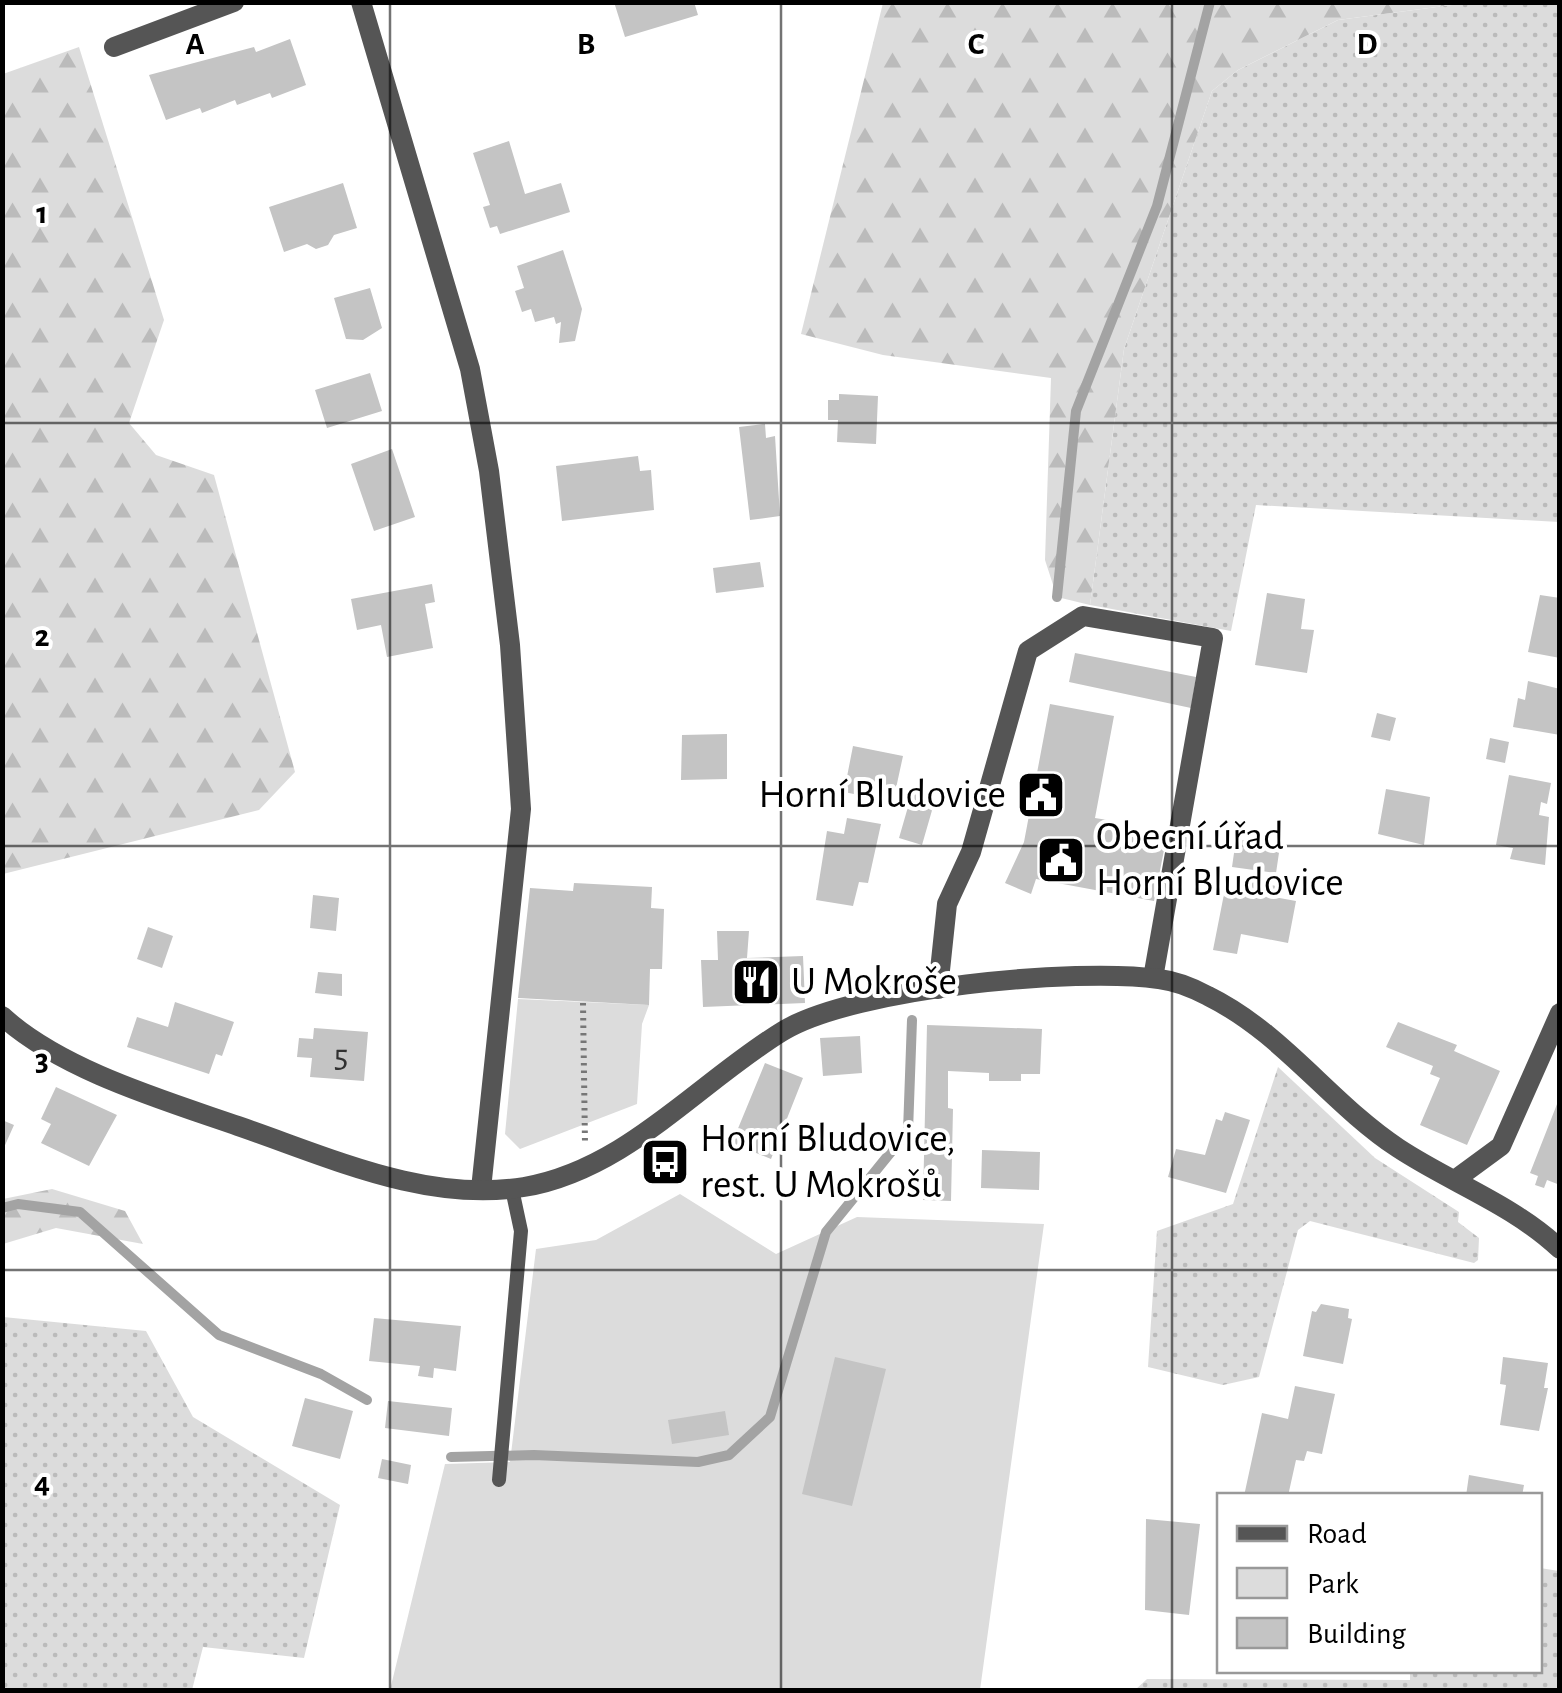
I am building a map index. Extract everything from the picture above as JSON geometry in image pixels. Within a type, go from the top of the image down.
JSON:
[{"type":"street","points":[[114,46],[234,2]]},
{"type":"street","points":[[362,2],[470,369],[489,471],[510,645],[522,809],[481,1189]]},
{"type":"street","points":[[938,989],[947,904],[972,852],[1028,651],[1083,616],[1213,638],[1153,978]]},
{"type":"street","points":[[2,1016],[44,1048],[166,1102],[401,1180],[512,1189],[588,1165],[656,1124],[786,1029],[862,1001],[1008,982],[1153,978],[1197,991],[1244,1017],[1282,1044],[1380,1136],[1527,1223],[1560,1250]]},
{"type":"street","points":[[1456,1179],[1501,1146],[1560,1013]]},
{"type":"lane","points":[[500,1472],[521,1231],[512,1189]]},
{"type":"path","points":[[583,1003],[582,1126],[588,1165]]},
{"type":"green space","points":[[883,3],[1467,3],[1338,20],[1238,70],[1212,91],[1124,349],[1090,605],[1057,597],[1045,560],[1051,378],[883,355],[801,334]]},
{"type":"green space","points":[[1467,3],[1559,3],[1559,522],[1256,505],[1231,631],[1090,605],[1124,349],[1212,91],[1238,70],[1338,20]]},
{"type":"green space","points":[[79,47],[164,320],[129,423],[156,455],[214,475],[295,772],[259,810],[3,874],[3,74]]},
{"type":"green space","points":[[518,999],[649,1005],[642,1024],[637,1104],[520,1149],[505,1134]]},
{"type":"green space","points":[[1278,1067],[1375,1158],[1459,1212],[1458,1222],[1479,1238],[1478,1260],[1474,1263],[1310,1221],[1298,1230],[1259,1377],[1223,1385],[1148,1367],[1157,1231],[1233,1204]]},
{"type":"green space","points":[[52,1189],[125,1211],[143,1244],[56,1228],[3,1244],[3,1199]]},
{"type":"green space","points":[[680,1194],[776,1254],[857,1217],[1044,1224],[980,1690],[390,1690],[445,1464],[510,1462],[536,1249],[596,1240]]},
{"type":"green space","points":[[3,1317],[146,1331],[193,1417],[340,1505],[304,1658],[203,1647],[192,1690],[3,1690]]},
{"type":"green space","points":[[1542,1568],[1559,1571],[1559,1690],[1135,1690],[1147,1679],[1410,1680],[1410,1673],[1542,1673]]},
{"type":"building","points":[[614,2],[694,2],[698,15],[625,37]]},
{"type":"building","points":[[290,39],[306,85],[272,98],[270,93],[237,105],[235,100],[202,113],[200,108],[166,120],[149,75],[254,47],[256,52]]},
{"type":"building","points":[[509,141],[525,194],[561,183],[570,212],[500,234],[497,226],[490,228],[483,207],[490,205],[473,153]]},
{"type":"building","points":[[343,183],[357,228],[334,235],[328,245],[316,249],[307,244],[284,252],[269,207]]},
{"type":"building","points":[[563,250],[582,309],[575,341],[559,343],[561,322],[556,324],[554,317],[535,322],[531,309],[522,312],[515,291],[524,288],[517,266]]},
{"type":"building","points":[[370,288],[382,328],[363,340],[346,339],[334,298]]},
{"type":"building","points":[[370,373],[382,411],[327,428],[315,390]]},
{"type":"building","points":[[839,394],[878,396],[876,444],[837,442],[838,420],[828,420],[828,400],[839,400]]},
{"type":"building","points":[[765,424],[766,438],[775,436],[780,516],[750,520],[739,427]]},
{"type":"building","points":[[392,449],[415,517],[374,531],[351,464]]},
{"type":"building","points":[[638,456],[640,471],[651,470],[654,510],[562,521],[556,466]]},
{"type":"building","points":[[760,562],[764,587],[716,593],[713,568]]},
{"type":"building","points":[[432,584],[435,602],[425,604],[433,648],[387,657],[381,625],[357,630],[351,599]]},
{"type":"building","points":[[1267,593],[1305,599],[1301,629],[1314,630],[1307,673],[1255,665]]},
{"type":"building","points":[[1540,595],[1560,598],[1560,658],[1528,652]]},
{"type":"building","points":[[1075,653],[1196,677],[1191,708],[1069,682]]},
{"type":"building","points":[[1528,681],[1560,689],[1560,735],[1513,727],[1518,698],[1525,700]]},
{"type":"building","points":[[1050,704],[1114,716],[1095,818],[1114,821],[1113,829],[1143,835],[1145,829],[1166,840],[1154,901],[1036,879],[1031,894],[1005,883],[1024,842]]},
{"type":"building","points":[[1377,713],[1396,718],[1390,741],[1371,737]]},
{"type":"building","points":[[727,734],[727,779],[681,780],[682,735]]},
{"type":"building","points":[[1490,738],[1509,742],[1505,763],[1486,759]]},
{"type":"building","points":[[853,746],[903,756],[893,802],[844,792]]},
{"type":"building","points":[[1509,775],[1551,783],[1547,804],[1541,802],[1539,815],[1549,817],[1545,865],[1510,859],[1513,848],[1496,845]]},
{"type":"building","points":[[1386,789],[1430,797],[1424,845],[1378,834]]},
{"type":"building","points":[[912,793],[935,800],[922,845],[899,838]]},
{"type":"building","points":[[847,818],[881,824],[868,883],[859,882],[853,906],[816,900],[827,831],[844,834]]},
{"type":"building","points":[[1236,839],[1280,846],[1276,873],[1232,867]]},
{"type":"building","points":[[1251,881],[1276,886],[1274,897],[1296,901],[1288,943],[1241,934],[1237,954],[1213,950],[1225,889],[1248,893]]},
{"type":"building","points":[[574,883],[652,887],[651,908],[664,909],[662,969],[650,969],[649,1005],[518,998],[530,888],[573,891]]},
{"type":"building","points":[[313,895],[339,898],[336,931],[310,928]]},
{"type":"building","points":[[148,927],[173,936],[162,968],[137,959]]},
{"type":"building","points":[[717,931],[749,931],[747,958],[803,956],[805,1003],[703,1007],[701,960],[718,960]]},
{"type":"building","points":[[318,972],[342,974],[342,996],[315,993]]},
{"type":"building","points":[[175,1002],[234,1022],[222,1056],[216,1054],[209,1074],[127,1047],[137,1017],[168,1027]]},
{"type":"building","points":[[1398,1022],[1457,1045],[1454,1051],[1500,1071],[1467,1145],[1420,1125],[1440,1078],[1430,1074],[1433,1066],[1386,1047]]},
{"type":"building","points":[[927,1025],[1042,1029],[1040,1074],[1021,1074],[1021,1081],[989,1081],[989,1073],[948,1071],[948,1108],[953,1109],[951,1201],[923,1200]]},
{"type":"building","points":[[314,1028],[368,1032],[364,1081],[310,1077],[312,1058],[297,1057],[299,1038],[313,1039]]},
{"type":"building","points":[[860,1036],[862,1073],[823,1076],[820,1038]]},
{"type":"building","points":[[765,1063],[803,1078],[771,1159],[732,1143]]},
{"type":"building","points":[[56,1087],[117,1115],[89,1166],[41,1143],[51,1124],[41,1119]]},
{"type":"building","points":[[1559,1099],[1560,1185],[1547,1180],[1544,1188],[1535,1185],[1538,1176],[1530,1173]]},
{"type":"building","points":[[1225,1112],[1250,1120],[1226,1193],[1168,1177],[1176,1149],[1205,1155],[1216,1119],[1222,1121]]},
{"type":"building","points":[[2,1120],[14,1125],[2,1152]]},
{"type":"building","points":[[982,1150],[1040,1152],[1039,1190],[981,1188]]},
{"type":"building","points":[[1321,1304],[1349,1309],[1348,1318],[1352,1319],[1343,1364],[1303,1356],[1312,1311],[1316,1312]]},
{"type":"building","points":[[374,1318],[461,1326],[456,1371],[434,1368],[433,1378],[418,1376],[420,1366],[369,1361]]},
{"type":"building","points":[[835,1357],[886,1369],[852,1506],[802,1494]]},
{"type":"building","points":[[1503,1357],[1548,1363],[1544,1388],[1548,1388],[1539,1431],[1500,1425],[1506,1385],[1500,1384]]},
{"type":"building","points":[[1295,1386],[1335,1394],[1322,1454],[1307,1451],[1304,1461],[1296,1460],[1289,1493],[1245,1493],[1262,1413],[1288,1419]]},
{"type":"building","points":[[305,1398],[353,1411],[340,1459],[292,1446]]},
{"type":"building","points":[[388,1401],[452,1408],[449,1436],[385,1428]]},
{"type":"building","points":[[725,1411],[729,1435],[672,1444],[668,1420]]},
{"type":"building","points":[[382,1459],[411,1465],[408,1484],[378,1478]]},
{"type":"building","points":[[1469,1475],[1524,1485],[1523,1493],[1466,1493]]},
{"type":"building","points":[[1146,1519],[1200,1524],[1189,1615],[1145,1610]]},
{"type":"waterway","points":[[1057,597],[1076,411],[1157,206],[1210,2]]},
{"type":"waterway","points":[[451,1457],[534,1455],[698,1462],[729,1455],[770,1417],[826,1232],[908,1131],[912,1020]]},
{"type":"waterway","points":[[2,1208],[18,1204],[80,1212],[219,1335],[321,1374],[367,1400]]},
{"type":"place","name":"Horní Bludovice","points":[[1041,795]]},
{"type":"place","name":"Obecní úřad Horní Bludovice","points":[[1061,860]]},
{"type":"place","name":"U Mokroše","points":[[756,982]]},
{"type":"place","name":"Horní Bludovice, rest. U Mokrošů","points":[[665,1162]]}]
